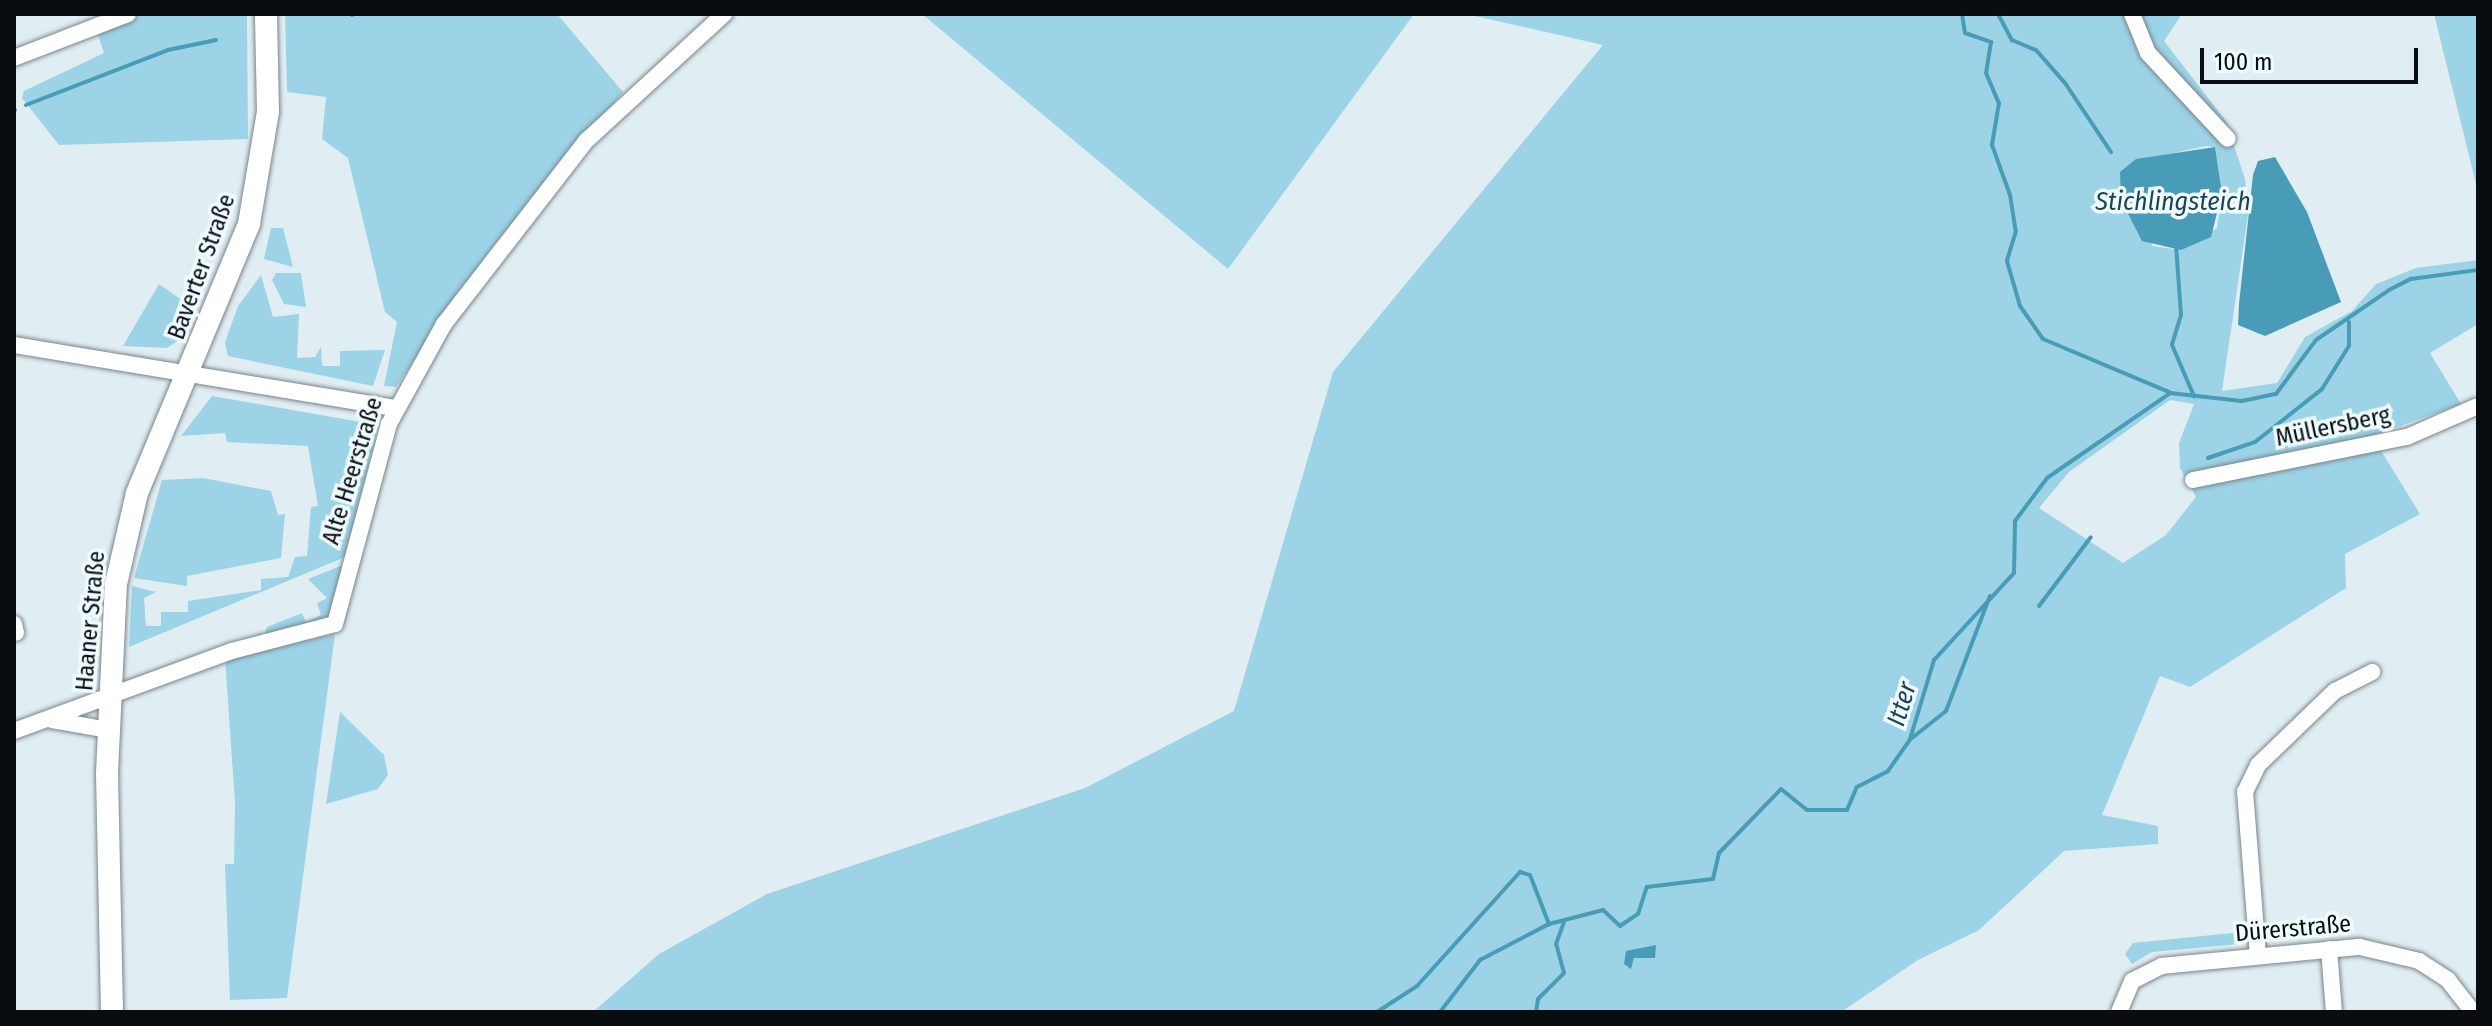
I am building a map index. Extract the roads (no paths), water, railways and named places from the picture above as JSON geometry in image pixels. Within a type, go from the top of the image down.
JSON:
[{"type":"main road","name":"Baverter Straße","points":[[189,376],[238,259],[258,186],[268,112],[266,14]]},
{"type":"main road","name":"Haaner Straße","points":[[112,1012],[109,730],[122,548],[189,376]]},
{"type":"street","points":[[14,58],[128,14]]},
{"type":"street","name":"Alte Heerstraße","points":[[14,731],[110,701],[232,651],[316,634],[339,618],[396,408],[444,324],[572,158],[647,82],[724,14]]},
{"type":"street","points":[[2132,14],[2148,53],[2228,139]]},
{"type":"street","points":[[14,345],[189,376]]},
{"type":"street","name":"Baverter Straße","points":[[189,376],[396,408]]},
{"type":"street","name":"Müllersberg","points":[[2193,480],[2407,437],[2478,406]]},
{"type":"street","points":[[2258,956],[2245,792],[2258,765],[2335,691],[2372,672]]},
{"type":"street","points":[[47,720],[109,730]]},
{"type":"street","points":[[2329,949],[2334,1012]]},
{"type":"street","name":"Dürerstraße","points":[[2119,1012],[2132,981],[2161,966],[2329,949],[2381,949],[2419,961],[2448,980],[2473,1012]]},
{"type":"water","name":"Stichlingsteich","points":[[2215,147],[2222,193],[2211,237],[2181,250],[2142,241],[2121,200],[2120,172],[2136,159]]},
{"type":"water","points":[[2275,157],[2307,212],[2341,302],[2265,336],[2238,325],[2239,304],[2253,175],[2258,161]]},
{"type":"water","points":[[1656,945],[1655,958],[1634,958],[1631,969],[1624,964],[1626,951]]},
{"type":"waterway","points":[[1962,14],[1965,33],[1991,42],[1986,73],[1999,103],[1992,145],[2010,195],[2016,231],[2007,261],[2020,306],[2043,339],[2169,392]]},
{"type":"waterway","points":[[1998,14],[2012,40],[2036,50],[2065,83],[2111,152]]},
{"type":"waterway","points":[[26,105],[168,50],[216,40]]},
{"type":"waterway","points":[[2176,245],[2181,315],[2172,345],[2194,396]]},
{"type":"waterway","name":"Itter","points":[[1377,1012],[1417,986],[1520,872],[1530,875],[1549,924],[1603,910],[1620,926],[1638,914],[1647,887],[1713,879],[1719,853],[1781,789],[1807,810],[1847,810],[1857,787],[1888,771],[1910,739],[1934,660],[2014,573],[2015,521],[2047,478],[2170,393],[2242,401],[2276,394],[2316,340],[2389,290],[2411,279],[2478,270]]},
{"type":"waterway","points":[[2208,458],[2255,442],[2322,389],[2349,346],[2349,322]]},
{"type":"waterway","points":[[2039,606],[2091,537]]},
{"type":"waterway","points":[[1912,738],[1946,711],[1990,596]]},
{"type":"waterway","points":[[1536,1012],[1538,999],[1564,973],[1556,944],[1564,922]]},
{"type":"waterway","points":[[1440,1012],[1480,960],[1549,924]]}]
